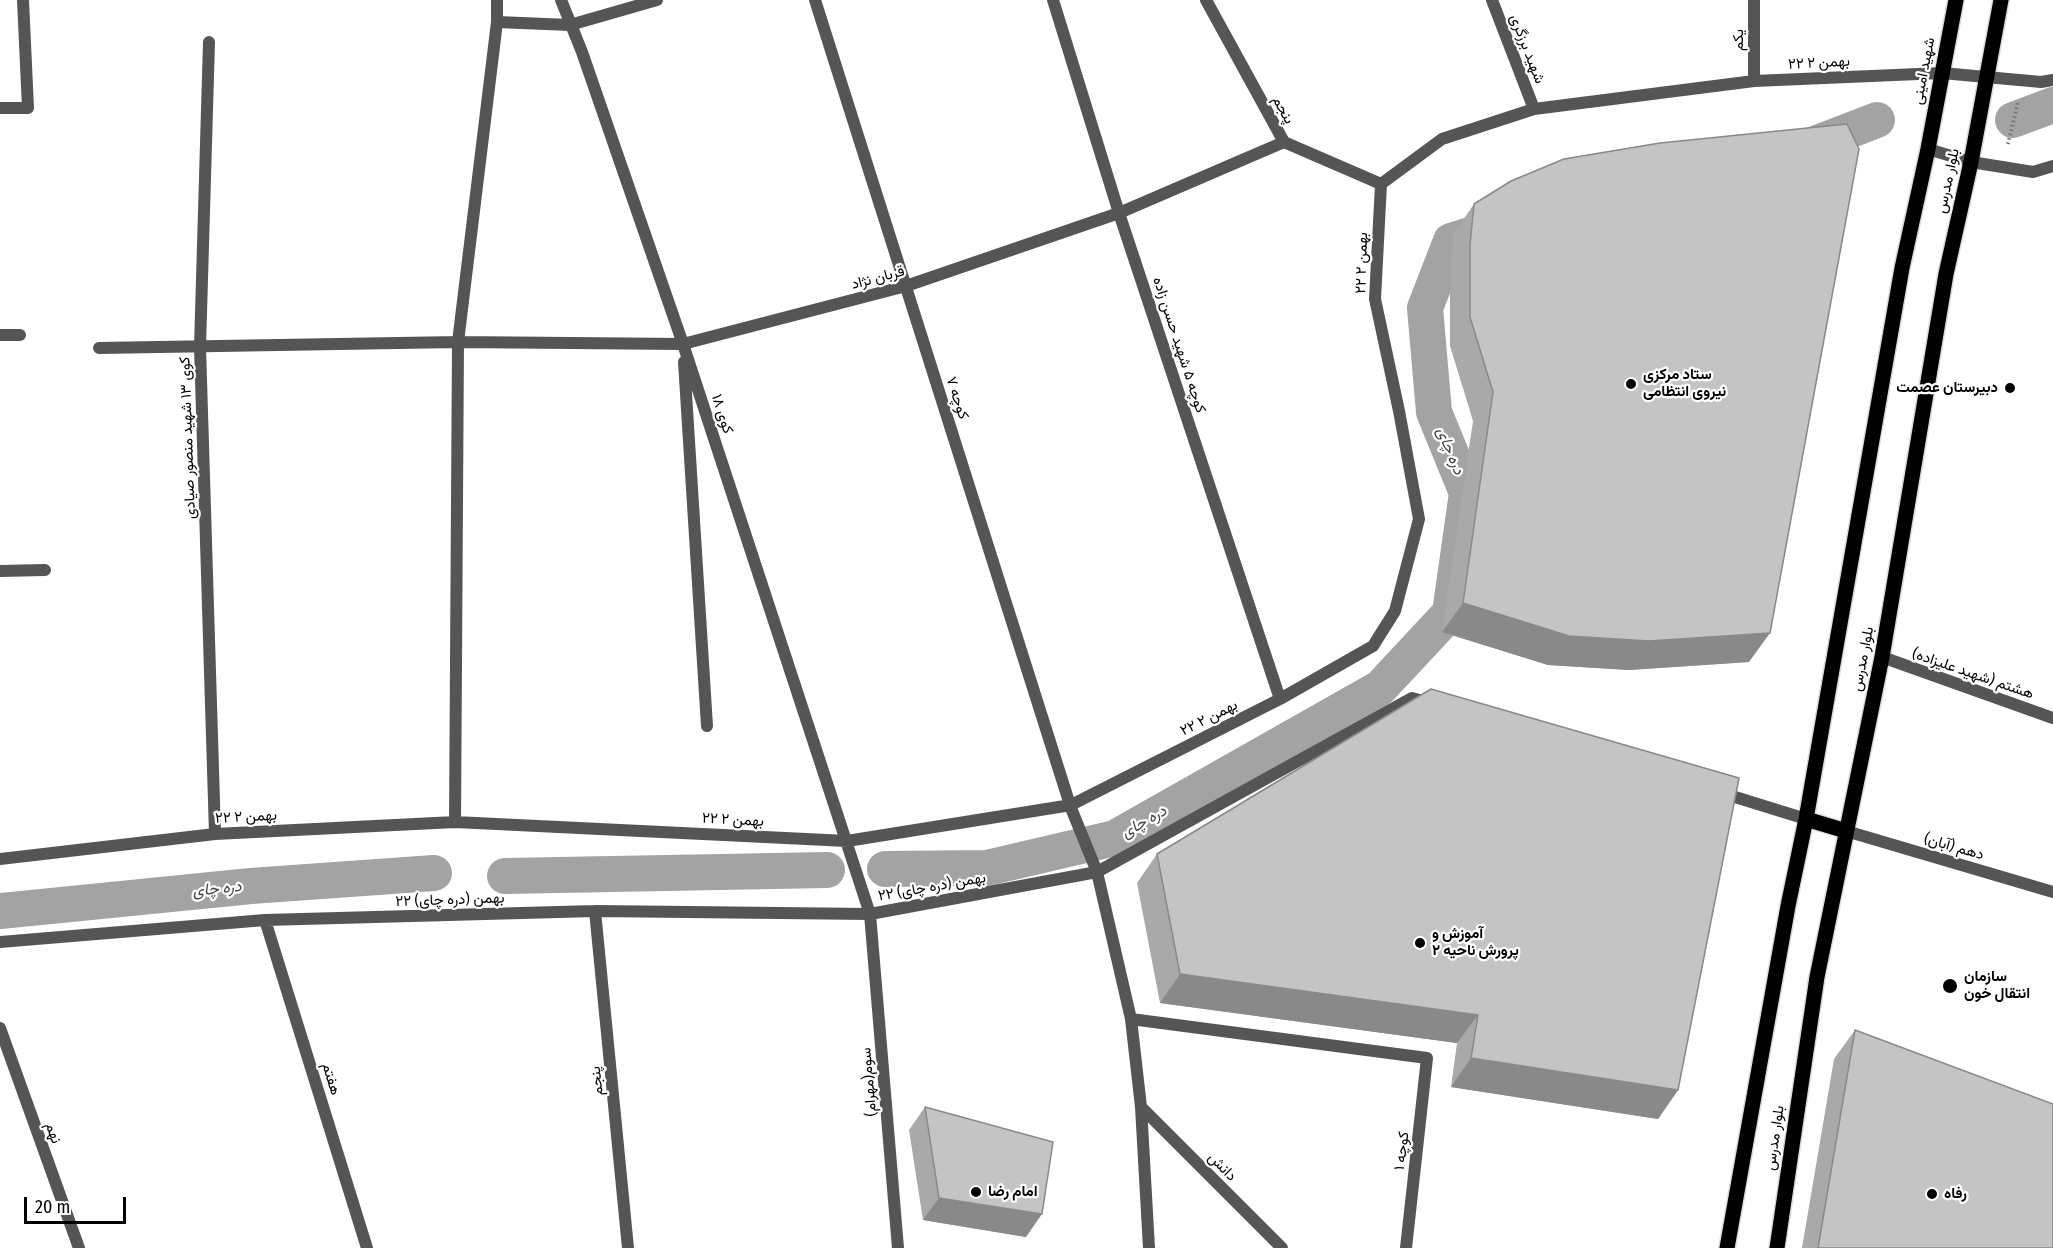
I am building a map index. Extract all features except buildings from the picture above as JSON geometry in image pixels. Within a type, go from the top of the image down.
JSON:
[{"type":"main road","name":"شهید امینی","points":[[1928,149],[1956,0]]},
{"type":"main road","points":[[1987,78],[2001,0]]},
{"type":"main road","name":"بلوار مدرس","points":[[1777,1248],[1817,977],[1882,657],[1946,274],[1987,78]]},
{"type":"main road","name":"بلوار مدرس","points":[[1727,1248],[1788,906],[1806,819],[1902,268],[1928,149]]},
{"type":"main road","points":[[1806,819],[1846,831]]},
{"type":"street","points":[[0,108],[28,108],[23,0]]},
{"type":"street","points":[[455,822],[458,342],[498,0]]},
{"type":"street","name":"کوی ۱۸","points":[[561,0],[582,52],[683,344],[870,914]]},
{"type":"street","points":[[497,22],[570,25],[657,0]]},
{"type":"street","name":"کوچه ۷","points":[[815,0],[1071,807],[1097,872],[1131,1019],[1141,1107],[1149,1248]]},
{"type":"street","name":"کوچه ۵ شهید حسن زاده","points":[[1053,0],[1119,213],[1280,699]]},
{"type":"street","name":"پنجم","points":[[1206,0],[1284,142],[1381,184]]},
{"type":"street","name":"شهید برزگری","points":[[1492,0],[1534,109]]},
{"type":"street","name":"یکم","points":[[1754,0],[1754,81]]},
{"type":"street","name":"کوی ۱۳ شهید منصور صیادی","points":[[209,42],[200,347],[215,834]]},
{"type":"street","name":"۲۲ بهمن ۲","points":[[0,859],[215,834],[455,822],[847,841],[1071,807],[1280,699],[1373,646],[1395,610],[1419,519],[1375,299],[1381,184],[1442,139],[1534,109],[1754,81],[1942,73],[2023,81],[2053,80]]},
{"type":"street","name":"قربان نژاد","points":[[99,348],[458,342],[683,344],[906,286],[1119,213],[1284,142]]},
{"type":"street","points":[[1928,149],[1971,162],[2033,172],[2053,166]]},
{"type":"street","points":[[0,335],[20,335]]},
{"type":"street","points":[[683,344],[707,726]]},
{"type":"street","points":[[0,571],[45,570]]},
{"type":"street","name":"هشتم (شهید علیزاده)","points":[[1882,657],[2053,718]]},
{"type":"street","name":"۲۲ بهمن (دره چای)","points":[[0,942],[265,920],[595,911],[870,914],[1097,872],[1412,698],[1446,708]]},
{"type":"street","points":[[1705,788],[1806,819]]},
{"type":"street","name":"دهم (آبان)","points":[[1846,831],[2053,892]]},
{"type":"street","name":"پنجم","points":[[595,911],[628,1248]]},
{"type":"street","name":"سوم(مهرام)","points":[[870,914],[898,1248]]},
{"type":"street","name":"هفتم","points":[[265,920],[367,1248]]},
{"type":"street","name":"کوچه ۱","points":[[1131,1019],[1428,1058],[1406,1248]]},
{"type":"street","name":"نهم","points":[[0,1028],[79,1248]]},
{"type":"street","name":"دانش","points":[[1141,1107],[1282,1248]]},
{"type":"path","points":[[2003,167],[2023,81]]},
{"type":"waterway","name":"دره چای","points":[[2013,120],[2053,105]]},
{"type":"waterway","name":"دره چای","points":[[1804,148],[1877,120]]},
{"type":"waterway","name":"دره چای","points":[[885,869],[987,868],[1115,838],[1380,688],[1450,613],[1467,493],[1434,412],[1425,308],[1451,241],[1499,226]]},
{"type":"waterway","name":"دره چای","points":[[505,876],[827,870]]},
{"type":"waterway","name":"دره چای","points":[[0,911],[251,886],[434,873]]},
{"type":"place","name":"ستاد مرکزی نیروی انتظامی","points":[[1631,384]]},
{"type":"place","name":"دبیرستان عصمت","points":[[2010,388]]},
{"type":"place","name":"آموزش و پرورش ناحیه ۲","points":[[1420,943]]},
{"type":"place","name":"سازمان انتقال خون","points":[[1950,986]]},
{"type":"place","name":"امام رضا","points":[[976,1192]]},
{"type":"place","name":"رفاه","points":[[1932,1194]]}]
